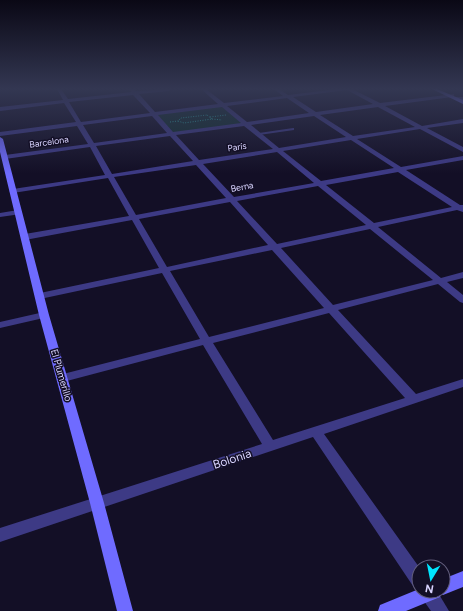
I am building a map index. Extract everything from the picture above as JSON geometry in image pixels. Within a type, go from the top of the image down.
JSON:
[{"type":"street","points":[[77,118],[206,341],[270,446]]},
{"type":"street","points":[[0,134],[125,118]]},
{"type":"street","points":[[157,118],[330,310],[412,398]]},
{"type":"street","points":[[239,118],[277,150],[463,300]]},
{"type":"street","name":"Barcelona","points":[[2,149],[92,144],[287,118]]},
{"type":"street","points":[[319,118],[462,208]]},
{"type":"street","points":[[402,118],[463,150]]},
{"type":"street","name":"París","points":[[13,191],[463,121]]},
{"type":"street","name":"El Plumerillo","points":[[2,149],[44,315],[63,378],[125,611]]},
{"type":"street","name":"Berna","points":[[25,237],[463,158]]},
{"type":"street","points":[[40,296],[462,208]]},
{"type":"street","points":[[0,216],[18,212]]},
{"type":"street","points":[[63,378],[463,275]]},
{"type":"street","points":[[0,325],[44,315]]},
{"type":"street","name":"Bolonia","points":[[0,535],[316,432],[412,398],[463,382]]},
{"type":"street","points":[[316,432],[411,562]]},
{"type":"street","points":[[451,582],[463,579]]},
{"type":"street","points":[[386,611],[411,598]]},
{"type":"street","points":[[435,599],[441,611]]},
{"type":"lane","points":[[259,134],[293,129]]},
{"type":"path","points":[[192,118],[177,120],[180,122],[186,122],[212,119],[211,118]]},
{"type":"green space","points":[[157,118],[239,118],[246,123],[171,134]]}]
